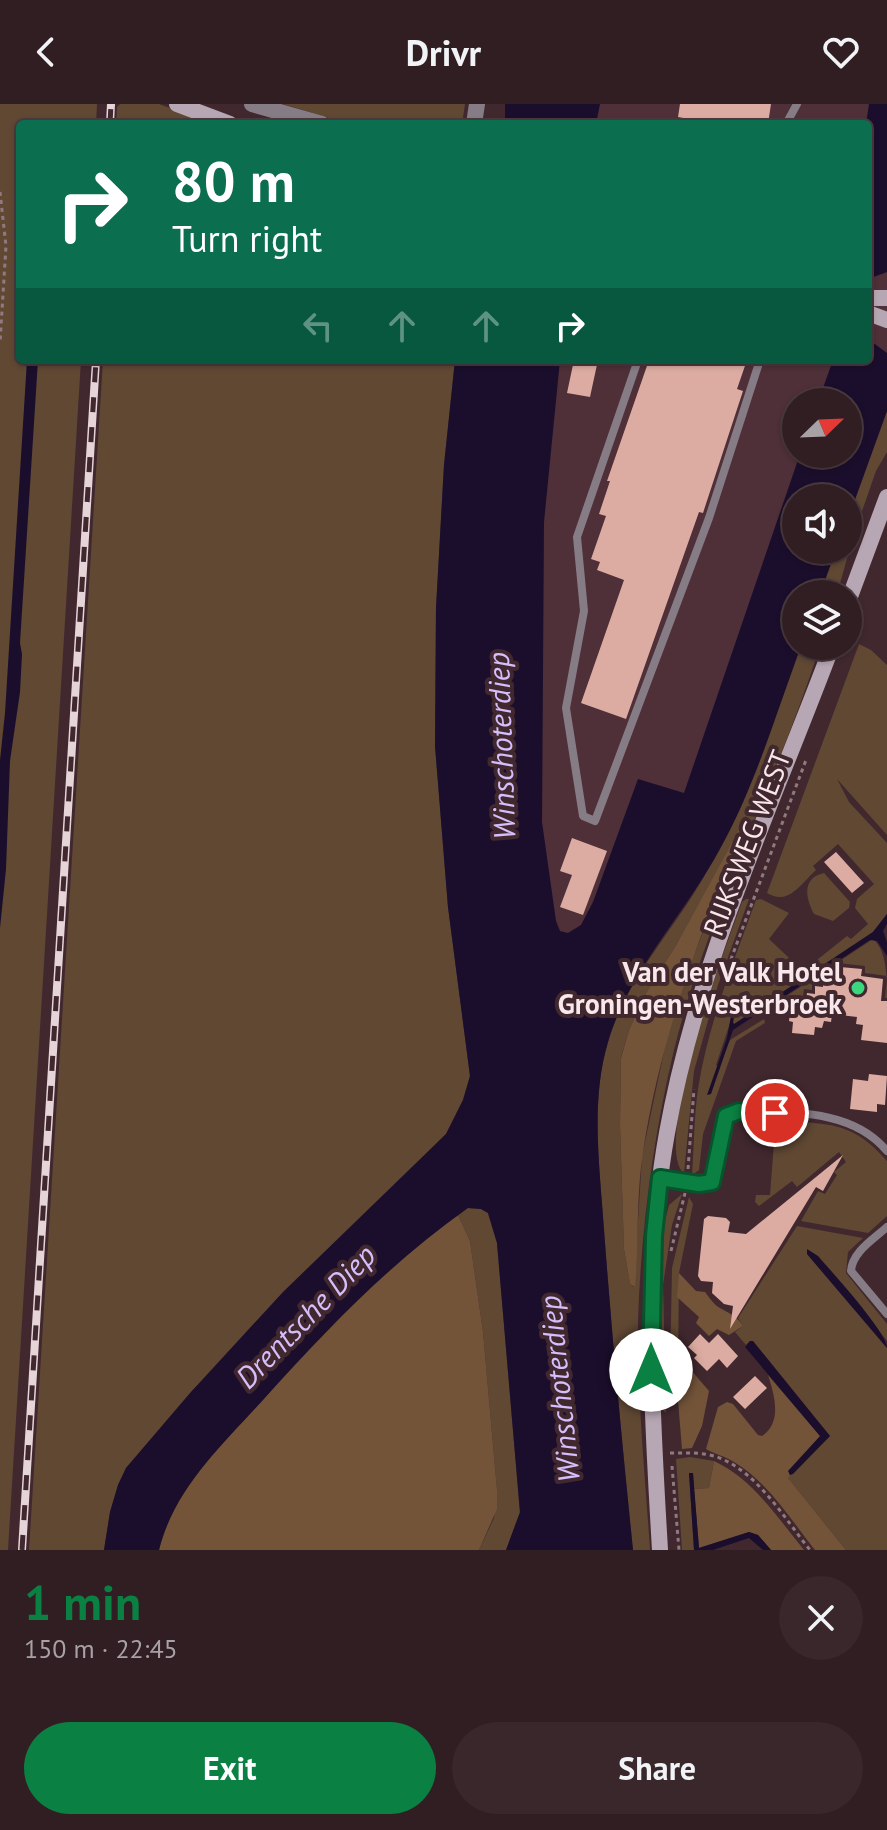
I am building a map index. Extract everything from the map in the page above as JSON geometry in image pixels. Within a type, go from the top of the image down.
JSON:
[{"type":"main road","points":[[177,104],[219,120]]},
{"type":"main road","points":[[856,580],[887,497]]},
{"type":"main road","name":"RIJKSWEG WEST","points":[[660,1550],[651,1323],[654,1236],[660,1178],[676,1088],[700,995],[834,660]]},
{"type":"street","points":[[252,104],[308,120]]},
{"type":"lane","points":[[637,364],[577,537],[584,611],[566,708],[583,816],[595,821],[709,518],[759,364]]},
{"type":"lane","points":[[660,1178],[704,1184],[715,1179],[723,1121],[726,1116],[739,1111],[837,1118],[872,1134],[887,1151]]},
{"type":"lane","points":[[887,1227],[857,1254],[851,1264],[851,1271],[887,1314]]},
{"type":"path","points":[[0,192],[6,246],[0,343]]},
{"type":"path","points":[[862,606],[866,599]]},
{"type":"path","name":"RIJKSWEG WEST","points":[[728,969],[807,757]]},
{"type":"path","points":[[670,1256],[687,1182],[696,1080]]},
{"type":"path","points":[[679,1550],[672,1453],[716,1457],[739,1470],[761,1490],[810,1550]]},
{"type":"shaded area","points":[[0,104],[97,104],[96,120],[16,120],[16,364],[81,364],[8,1550],[0,1550]]},
{"type":"shaded area","points":[[120,104],[159,104],[202,120],[116,120]]},
{"type":"shaded area","points":[[283,104],[465,104],[463,120],[336,120]]},
{"type":"shaded area","points":[[570,104],[887,104],[887,427],[862,497],[862,484],[782,484],[782,564],[838,564],[832,580],[782,580],[782,660],[798,660],[535,1009],[533,364],[872,364],[872,120],[568,120]]},
{"type":"shaded area","points":[[103,364],[455,364],[444,465],[436,608],[435,746],[448,907],[470,1076],[463,1100],[446,1134],[191,1392],[126,1468],[110,1512],[104,1550],[29,1550]]},
{"type":"shaded area","points":[[887,411],[887,452],[876,471],[862,511],[861,484]]},
{"type":"shaded area","points":[[831,564],[846,564],[841,580],[825,580]]},
{"type":"shaded area","points":[[862,646],[887,665],[887,835],[837,779],[849,802],[887,843],[887,914],[873,932],[734,1025],[737,1002],[716,1065],[719,1067],[730,1040],[764,1019],[765,1023],[736,1041],[703,1134],[699,1170],[692,1175],[702,1065],[722,993],[756,900],[761,899],[789,913],[769,939],[803,971],[847,936],[851,939],[868,924],[855,908],[857,899],[874,884],[838,844],[813,866],[816,870],[793,892],[781,897],[767,893],[853,660],[862,660]]},
{"type":"shaded area","points":[[796,660],[815,660],[705,947],[674,1050],[660,1116],[645,1218],[638,1320],[640,1406],[650,1550],[633,1550],[599,1160],[598,1112],[602,1065],[626,998],[702,880],[756,765]],"holes":[[[740,829],[743,831],[682,985],[666,1042],[642,1156],[634,1287],[630,1284],[624,1249],[621,1057],[646,993]]]},
{"type":"shaded area","points":[[740,828],[743,830],[683,988],[650,1110],[638,1203],[635,1287],[630,1284],[624,1249],[621,1058],[629,1030],[646,993],[675,947]]},
{"type":"shaded area","points":[[824,873],[850,902],[849,908],[833,921],[814,914],[807,895],[812,879]]},
{"type":"shaded area","points":[[749,899],[718,985],[694,1071],[684,1173],[676,1156],[677,1125],[684,1086],[708,998],[742,902]]},
{"type":"shaded area","points":[[873,939],[881,950],[886,976],[865,973],[865,966],[837,963],[836,970],[829,970],[828,977],[820,976],[820,983],[812,983],[812,990],[804,989],[803,997],[796,996],[795,1003],[788,1003],[787,1010],[780,1009],[776,1003]]},
{"type":"shaded area","points":[[775,1121],[836,1126],[861,1137],[874,1147],[887,1161],[887,1216],[868,1233],[801,1221],[818,1191],[825,1194],[837,1175],[834,1172],[846,1162],[839,1152],[797,1187],[792,1181],[759,1206],[755,1202],[756,1195],[770,1195],[775,1129],[764,1125]]},
{"type":"shaded area","points":[[682,1194],[672,1225],[663,1285],[666,1413],[660,1407],[660,1268],[663,1228],[669,1205]]},
{"type":"shaded area","points":[[689,1197],[693,1204],[679,1273],[678,1370],[670,1371],[672,1268]]},
{"type":"shaded area","points":[[467,1208],[488,1213],[497,1243],[520,1513],[506,1550],[479,1550],[494,1518],[497,1490],[483,1332],[470,1241],[458,1215]]},
{"type":"shaded area","points":[[458,1215],[470,1241],[483,1332],[497,1490],[497,1509],[479,1550],[159,1550],[176,1507],[215,1452],[356,1302],[405,1257]]},
{"type":"shaded area","points":[[797,1226],[863,1238],[848,1252],[846,1273],[887,1324],[887,1341],[840,1282],[807,1254],[887,1348],[887,1550],[846,1550],[787,1477],[830,1436],[750,1341],[746,1345],[735,1332],[743,1326],[738,1318]]},
{"type":"shaded area","points":[[679,1273],[696,1291],[705,1292],[743,1326],[729,1335],[717,1329],[709,1336],[696,1323],[699,1317],[677,1297]]},
{"type":"shaded area","points":[[683,1370],[691,1370],[709,1391],[702,1426],[692,1448],[682,1449],[676,1376]]},
{"type":"shaded area","points":[[768,1375],[821,1437],[789,1471],[788,1478],[846,1550],[815,1550],[758,1480],[731,1460],[706,1449],[718,1407],[727,1402],[733,1404],[758,1435],[762,1436],[769,1430],[775,1407]]},
{"type":"shaded area","points":[[690,1457],[714,1461],[709,1488],[694,1489],[693,1473],[689,1473],[694,1550],[682,1550],[676,1459]]},
{"type":"shaded area","points":[[714,1461],[752,1488],[804,1550],[771,1550],[758,1535],[749,1532],[699,1548],[694,1489],[709,1488]]},
{"type":"water","points":[[505,104],[600,104],[597,120],[505,120]]},
{"type":"water","points":[[869,104],[887,104],[887,272],[872,278],[872,120],[867,120]]},
{"type":"water","points":[[872,342],[887,353],[887,411],[861,484],[790,484],[795,468],[862,468],[862,388],[823,388],[832,364],[872,364]]},
{"type":"water","points":[[27,364],[38,364],[20,643],[20,692],[10,761],[6,869],[0,928],[0,760]]},
{"type":"water","points":[[455,364],[560,364],[544,522],[542,822],[560,931],[568,933],[581,925],[593,902],[638,779],[684,793],[782,507],[782,564],[831,564],[825,580],[782,580],[782,660],[796,660],[764,749],[720,849],[629,991],[617,1016],[602,1065],[598,1112],[599,1160],[633,1550],[506,1550],[520,1512],[497,1243],[488,1213],[468,1208],[412,1251],[360,1298],[231,1435],[187,1488],[166,1528],[159,1550],[104,1550],[110,1512],[126,1468],[283,1292],[446,1134],[463,1100],[470,1076],[448,907],[435,746],[436,608],[444,465]]},
{"type":"water","points":[[887,914],[883,931],[887,956],[877,941],[870,940],[733,1030],[711,1094],[707,1095],[727,1038],[734,1000],[737,1001],[734,1024],[873,932]]},
{"type":"water","points":[[807,1249],[818,1256],[857,1302],[878,1329],[887,1348],[807,1254]]},
{"type":"water","points":[[750,1341],[830,1436],[790,1475],[788,1471],[820,1436],[745,1347]]},
{"type":"water","points":[[689,1473],[693,1473],[699,1548],[749,1532],[758,1535],[771,1550],[763,1550],[749,1538],[713,1550],[694,1550]]},
{"type":"building","points":[[680,104],[771,104],[769,120],[694,120],[678,117]]},
{"type":"building","points":[[573,364],[597,364],[590,397],[567,393]]},
{"type":"building","points":[[648,364],[746,364],[737,389],[743,391],[703,513],[699,512],[626,719],[581,703],[624,580],[597,570],[600,562],[591,559],[606,516],[599,514],[610,481],[607,481]]},
{"type":"building","points":[[572,838],[607,851],[583,915],[560,907],[572,875],[560,871]]},
{"type":"building","points":[[836,852],[864,883],[852,893],[824,862]]},
{"type":"building","points":[[840,967],[862,969],[861,976],[883,979],[881,1001],[887,1001],[887,1043],[861,1040],[863,1025],[856,1024],[857,1017],[832,1014],[831,1022],[824,1021],[822,1028],[815,1027],[814,1035],[792,1033],[793,1022],[789,1021],[791,1006],[798,1007],[799,1000],[806,1000],[807,993],[815,994],[815,986],[823,987],[823,980],[831,981],[832,973],[839,974]]},
{"type":"building","points":[[869,1074],[887,1076],[885,1105],[877,1104],[877,1112],[850,1109],[853,1079],[868,1081]]},
{"type":"building","points":[[843,1155],[823,1191],[816,1187],[730,1329],[733,1306],[724,1304],[712,1293],[713,1282],[701,1281],[698,1276],[704,1219],[708,1216],[726,1218],[730,1222],[728,1232],[746,1234]]},
{"type":"building","points":[[700,1334],[709,1343],[718,1334],[738,1356],[727,1368],[719,1359],[707,1371],[688,1347]]},
{"type":"building","points":[[755,1376],[767,1388],[745,1409],[733,1397]]},
{"type":"railway","points":[[110,120],[111,104]]},
{"type":"railway","points":[[22,1550],[96,364]]},
{"type":"place","name":"Van der Valk Hotel Groningen-Westerbroek","points":[[858,988]]},
{"type":"route","points":[[651,1370],[654,1236],[660,1178],[709,1184],[715,1179],[726,1116],[739,1111],[775,1113]]},
{"type":"water label","name":"Winschoterdiep","points":[[502,746]]},
{"type":"water label","name":"Drentsche Diep","points":[[306,1317]]},
{"type":"water label","name":"Winschoterdiep","points":[[560,1389]]}]
